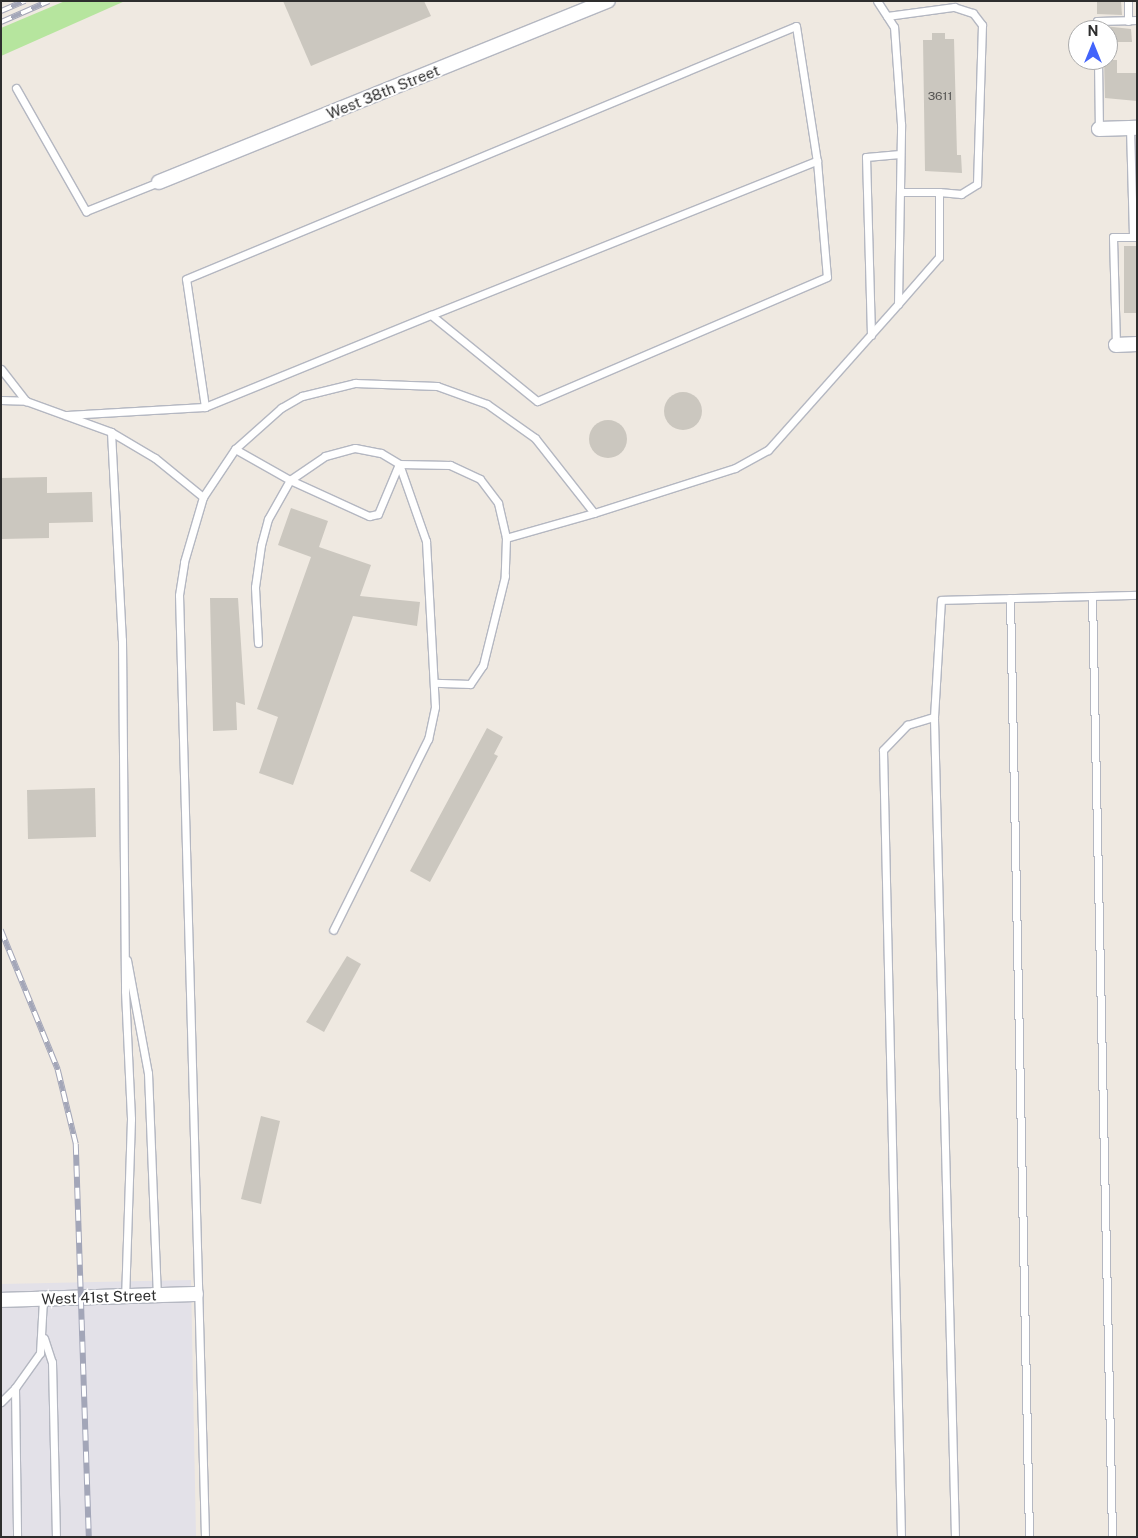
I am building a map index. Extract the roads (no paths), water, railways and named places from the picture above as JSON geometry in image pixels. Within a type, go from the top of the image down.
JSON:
[{"type":"street","name":"West 38th Street","points":[[159,182],[608,1]]},
{"type":"street","points":[[1099,129],[1133,128]]},
{"type":"street","points":[[1116,345],[1137,344]]},
{"type":"street","name":"West 41st Street","points":[[1,1300],[196,1294]]},
{"type":"lane","points":[[877,1],[894,27],[900,154],[898,304]]},
{"type":"lane","points":[[1128,1],[1128,21]]},
{"type":"lane","points":[[887,16],[954,6],[973,13],[982,25],[977,184],[961,194],[900,192]]},
{"type":"lane","points":[[1118,21],[1137,20]]},
{"type":"lane","points":[[205,407],[186,279],[796,26],[817,161],[826,277],[537,401],[431,315]]},
{"type":"lane","points":[[1098,70],[1099,129]]},
{"type":"lane","points":[[16,88],[86,211],[159,182]]},
{"type":"lane","points":[[1116,345],[1114,238],[1135,237],[1133,128]]},
{"type":"lane","points":[[871,336],[866,158],[900,154]]},
{"type":"lane","points":[[66,416],[205,407],[817,161]]},
{"type":"lane","points":[[506,538],[735,468],[768,450],[871,336],[938,257],[938,192]]},
{"type":"lane","points":[[1,369],[26,401]]},
{"type":"lane","points":[[205,1537],[196,1294],[179,595],[188,545],[203,497],[236,448],[281,408],[325,388],[380,381],[436,386],[487,404],[512,419],[553,459],[594,512]]},
{"type":"lane","points":[[1,400],[26,401],[110,432],[155,458],[203,497]]},
{"type":"lane","points":[[110,432],[122,640],[124,950],[131,1119],[125,1297]]},
{"type":"lane","points":[[236,448],[290,480],[369,516],[378,514],[399,464]]},
{"type":"lane","points":[[258,643],[255,587],[260,545],[268,519],[290,480],[325,456],[355,448],[381,453],[399,464],[450,465],[480,479],[498,503],[506,538],[505,576],[484,665],[470,684],[434,683]]},
{"type":"lane","points":[[333,930],[428,739],[434,683],[426,541],[399,464]]},
{"type":"lane","points":[[955,1537],[934,717],[941,600],[1137,595]]},
{"type":"lane","points":[[1092,596],[1112,1537]]},
{"type":"lane","points":[[1010,598],[1029,1537]]},
{"type":"lane","points":[[901,1537],[883,750],[907,725],[934,717]]},
{"type":"lane","points":[[124,950],[136,988],[148,1073],[157,1296]]},
{"type":"lane","points":[[1,1402],[15,1388],[40,1353],[44,1338],[43,1299]]},
{"type":"lane","points":[[44,1338],[52,1362],[56,1537]]},
{"type":"lane","points":[[15,1388],[17,1537]]},
{"type":"railway","points":[[1,11],[25,1]]},
{"type":"railway","points":[[1,22],[49,1]]},
{"type":"railway","points":[[1,930],[58,1070],[76,1144],[89,1537]]}]
